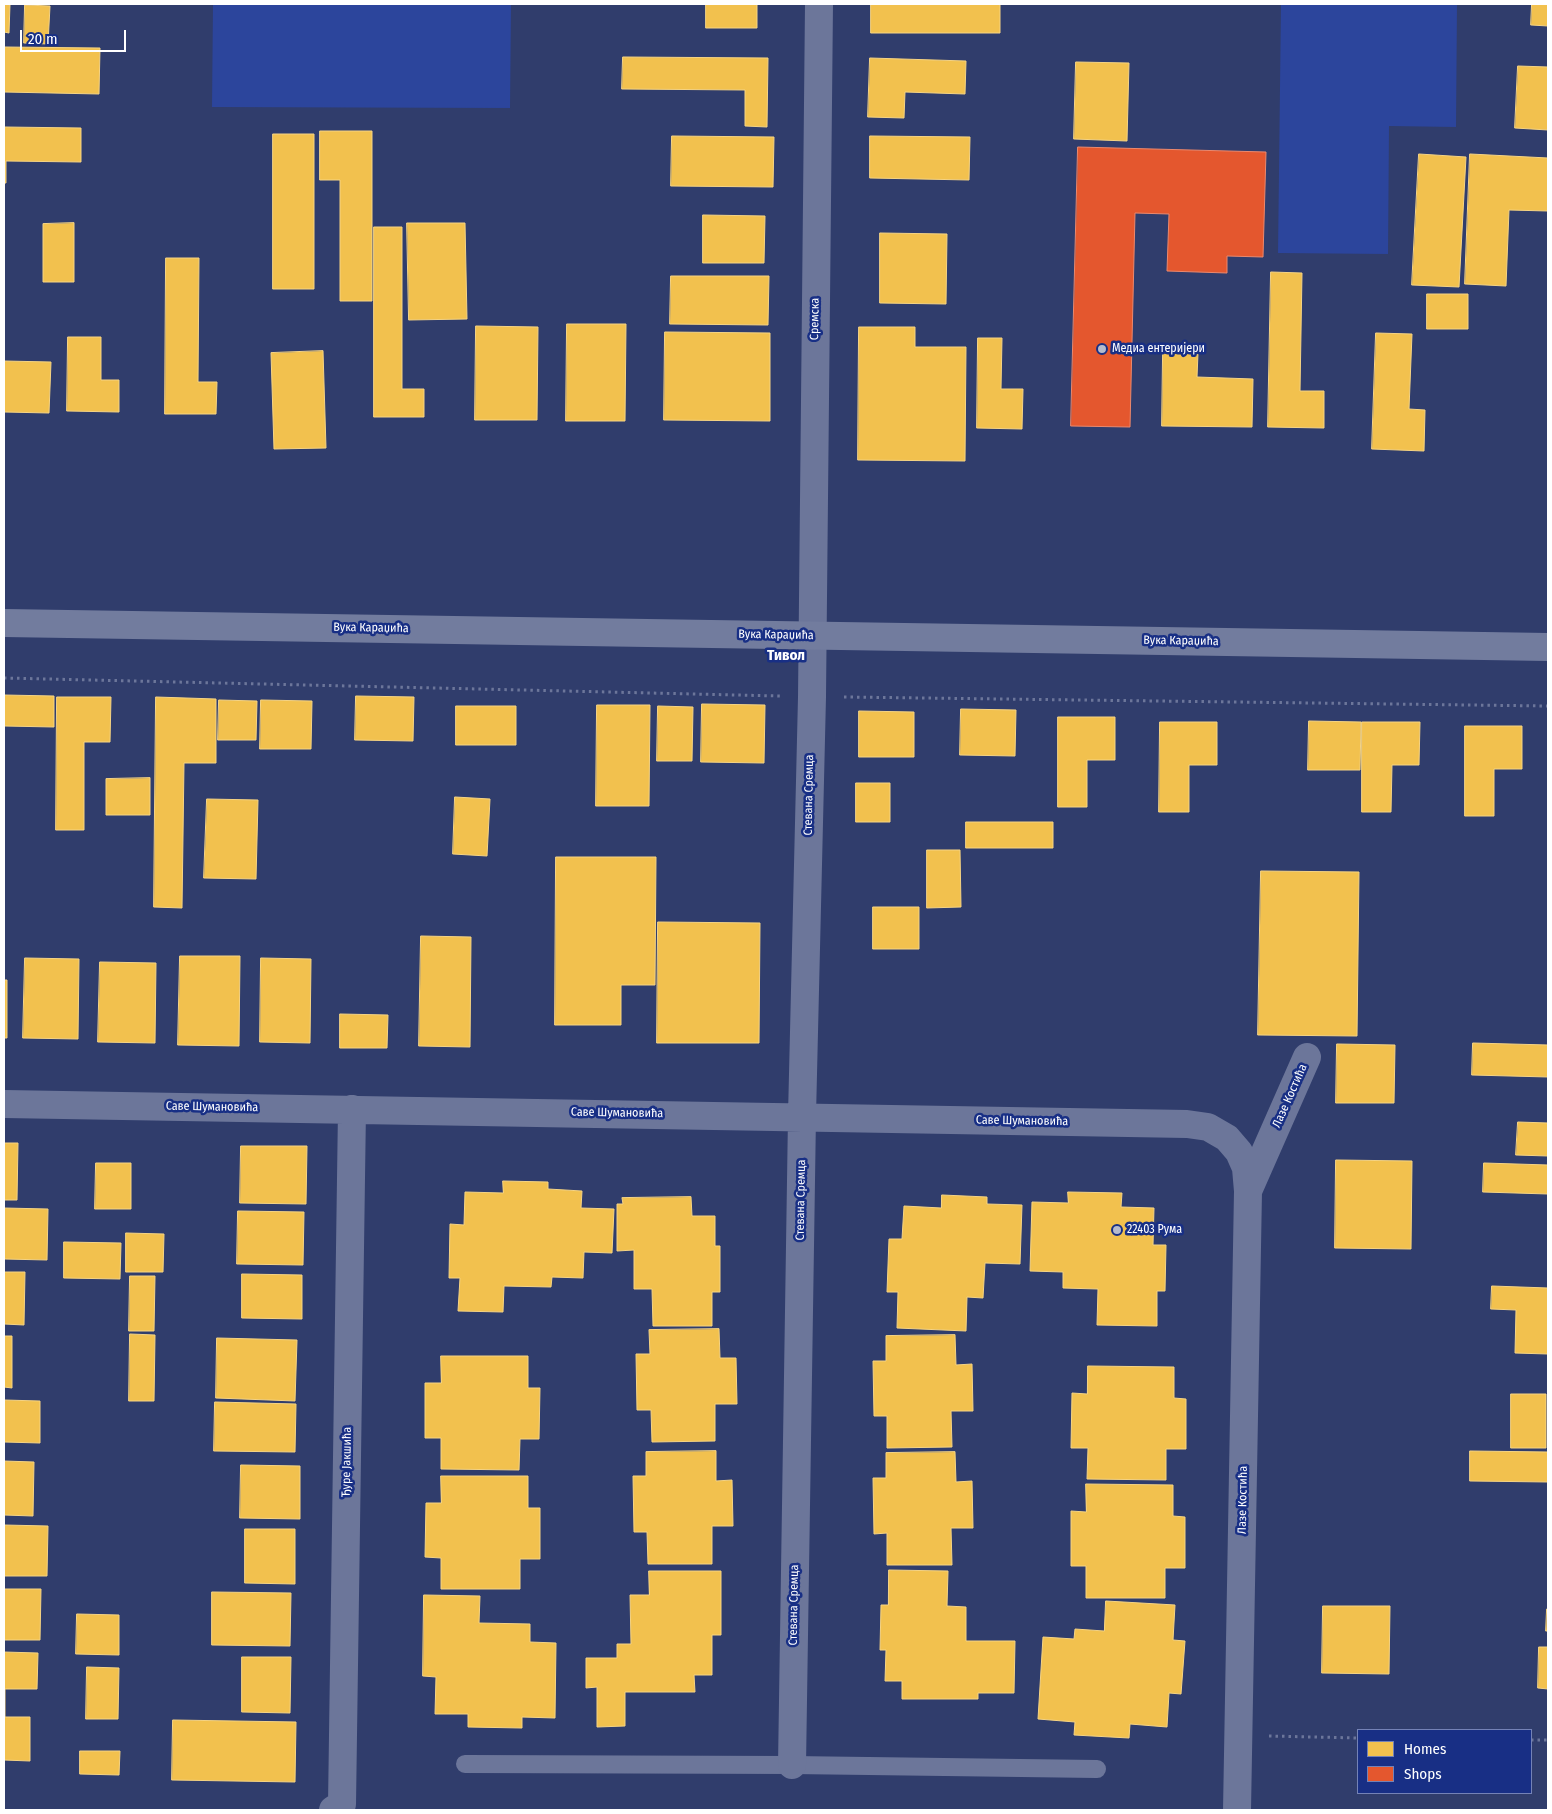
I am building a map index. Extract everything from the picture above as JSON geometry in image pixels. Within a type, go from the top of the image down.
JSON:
[{"type":"main road","name":"Вука Караџића","points":[[4,622],[1548,647]]},
{"type":"street","name":"Сремска","points":[[812,635],[819,4]]},
{"type":"street","name":"Стевана Сремца","points":[[792,1765],[812,635]]},
{"type":"street","name":"Лазе Костића","points":[[1248,1190],[1307,1057]]},
{"type":"street","name":"Саве Шумановића","points":[[4,1104],[1188,1124],[1208,1127],[1227,1138]]},
{"type":"street","name":"Ђуре Јакшића","points":[[333,1810],[342,1804],[352,1109]]},
{"type":"street","name":"Лазе Костића","points":[[1227,1138],[1239,1152],[1246,1168],[1248,1190],[1237,1810]]},
{"type":"lane","points":[[465,1764],[792,1765],[1097,1770]]},
{"type":"path","points":[[4,678],[812,697],[1548,706]]},
{"type":"path","points":[[1239,1735],[1357,1738]]},
{"type":"path","points":[[1532,1740],[1548,1740]]},
{"type":"shaded area","points":[[213,4],[511,4],[510,108],[212,107]]},
{"type":"shaded area","points":[[1281,4],[1457,4],[1456,127],[1389,126],[1388,254],[1278,253]]},
{"type":"building: Homes","points":[[4,4],[10,4],[9,33],[4,32]]},
{"type":"building: Homes","points":[[706,4],[757,4],[757,28],[706,28]]},
{"type":"building: Homes","points":[[871,4],[1000,4],[1000,33],[871,33]]},
{"type":"building: Homes","points":[[1532,4],[1548,4],[1548,26],[1531,25]]},
{"type":"building: Homes","points":[[25,5],[50,6],[48,44],[24,43]]},
{"type":"building: Homes","points":[[4,47],[100,48],[99,94],[4,92]]},
{"type":"building: Homes","points":[[623,57],[768,58],[767,127],[745,126],[745,90],[622,89]]},
{"type":"building: Homes","points":[[870,58],[966,61],[965,94],[905,92],[904,118],[868,117]]},
{"type":"building: Homes","points":[[1076,62],[1129,63],[1127,141],[1074,139]]},
{"type":"building: Homes","points":[[1518,66],[1548,67],[1548,130],[1515,128]]},
{"type":"building: Homes","points":[[4,127],[81,128],[81,162],[6,161],[6,183],[4,183]]},
{"type":"building: Homes","points":[[320,131],[372,131],[372,301],[340,301],[340,180],[320,180]]},
{"type":"building: Homes","points":[[273,134],[314,134],[314,289],[273,289]]},
{"type":"building: Homes","points":[[672,136],[774,137],[773,187],[671,186]]},
{"type":"building: Homes","points":[[870,136],[970,137],[969,180],[870,178]]},
{"type":"building: Homes","points":[[1419,154],[1466,157],[1459,287],[1412,285]]},
{"type":"building: Homes","points":[[1470,154],[1548,158],[1548,211],[1509,210],[1506,286],[1465,284]]},
{"type":"building: Homes","points":[[703,215],[765,216],[764,263],[703,263]]},
{"type":"building: Homes","points":[[74,223],[74,282],[43,282],[43,224]]},
{"type":"building: Homes","points":[[407,223],[465,223],[467,319],[409,320]]},
{"type":"building: Homes","points":[[374,227],[402,227],[402,389],[424,389],[424,417],[374,417]]},
{"type":"building: Homes","points":[[880,233],[947,234],[946,304],[880,303]]},
{"type":"building: Homes","points":[[166,258],[199,258],[198,382],[217,382],[216,414],[165,414]]},
{"type":"building: Homes","points":[[1271,272],[1302,273],[1300,391],[1324,391],[1324,428],[1268,427]]},
{"type":"building: Homes","points":[[671,276],[769,276],[768,325],[670,324]]},
{"type":"building: Homes","points":[[1427,294],[1468,294],[1468,329],[1427,329]]},
{"type":"building: Homes","points":[[567,324],[626,324],[625,421],[566,421]]},
{"type":"building: Homes","points":[[476,326],[538,327],[537,420],[475,420]]},
{"type":"building: Homes","points":[[859,327],[915,327],[915,347],[966,347],[965,461],[858,460]]},
{"type":"building: Homes","points":[[665,332],[770,333],[770,421],[664,420]]},
{"type":"building: Homes","points":[[1376,333],[1412,334],[1409,409],[1425,410],[1424,451],[1372,449]]},
{"type":"building: Homes","points":[[68,337],[101,337],[101,380],[119,380],[119,412],[67,411]]},
{"type":"building: Homes","points":[[978,338],[1002,338],[1001,389],[1023,389],[1022,429],[977,428]]},
{"type":"building: Homes","points":[[323,351],[326,448],[274,449],[271,353]]},
{"type":"building: Homes","points":[[1163,353],[1198,353],[1197,377],[1253,379],[1252,427],[1162,426]]},
{"type":"building: Homes","points":[[4,361],[51,362],[49,413],[4,412]]},
{"type":"building: Homes","points":[[4,695],[54,696],[54,727],[4,726]]},
{"type":"building: Homes","points":[[356,696],[414,697],[413,741],[355,740]]},
{"type":"building: Homes","points":[[57,697],[111,697],[110,742],[84,742],[84,830],[56,830]]},
{"type":"building: Homes","points":[[156,697],[216,699],[216,763],[184,763],[182,908],[154,907]]},
{"type":"building: Homes","points":[[219,700],[257,701],[256,740],[218,740]]},
{"type":"building: Homes","points":[[261,700],[312,701],[311,749],[260,749]]},
{"type":"building: Homes","points":[[702,704],[765,705],[764,763],[701,762]]},
{"type":"building: Homes","points":[[597,705],[650,705],[649,806],[596,806]]},
{"type":"building: Homes","points":[[456,706],[516,706],[516,745],[456,745]]},
{"type":"building: Homes","points":[[658,706],[693,707],[692,761],[657,761]]},
{"type":"building: Homes","points":[[961,709],[1016,710],[1015,756],[960,755]]},
{"type":"building: Homes","points":[[859,711],[914,712],[914,757],[859,757]]},
{"type":"building: Homes","points":[[1058,717],[1115,717],[1115,760],[1087,760],[1087,807],[1058,807]]},
{"type":"building: Homes","points":[[1309,721],[1361,722],[1360,770],[1308,770]]},
{"type":"building: Homes","points":[[1160,722],[1217,722],[1217,765],[1189,765],[1189,812],[1159,812]]},
{"type":"building: Homes","points":[[1362,722],[1420,722],[1419,765],[1392,765],[1391,812],[1362,812]]},
{"type":"building: Homes","points":[[1465,726],[1522,726],[1522,769],[1494,769],[1494,816],[1465,816]]},
{"type":"building: Homes","points":[[150,778],[150,815],[106,815],[106,779]]},
{"type":"building: Homes","points":[[856,783],[890,783],[890,822],[856,822]]},
{"type":"building: Homes","points":[[455,797],[490,799],[487,856],[453,854]]},
{"type":"building: Homes","points":[[207,799],[258,800],[256,879],[204,878]]},
{"type":"building: Homes","points":[[966,822],[1053,822],[1053,848],[966,848]]},
{"type":"building: Homes","points":[[927,850],[960,850],[961,907],[927,908]]},
{"type":"building: Homes","points":[[556,857],[656,857],[655,985],[621,985],[621,1025],[555,1025]]},
{"type":"building: Homes","points":[[1261,871],[1359,872],[1357,1036],[1258,1035]]},
{"type":"building: Homes","points":[[873,907],[919,907],[919,949],[873,949]]},
{"type":"building: Homes","points":[[658,922],[760,923],[759,1043],[657,1043]]},
{"type":"building: Homes","points":[[421,936],[471,937],[470,1047],[419,1046]]},
{"type":"building: Homes","points":[[180,956],[240,956],[239,1046],[178,1045]]},
{"type":"building: Homes","points":[[25,958],[79,959],[78,1039],[23,1038]]},
{"type":"building: Homes","points":[[261,958],[311,959],[310,1043],[260,1042]]},
{"type":"building: Homes","points":[[100,962],[156,963],[155,1043],[98,1042]]},
{"type":"building: Homes","points":[[4,980],[7,980],[7,1038],[4,1038]]},
{"type":"building: Homes","points":[[340,1014],[388,1015],[387,1048],[340,1048]]},
{"type":"building: Homes","points":[[1473,1043],[1548,1045],[1548,1077],[1472,1075]]},
{"type":"building: Homes","points":[[1337,1044],[1395,1045],[1394,1103],[1336,1103]]},
{"type":"building: Homes","points":[[1518,1122],[1548,1123],[1548,1156],[1516,1155]]},
{"type":"building: Homes","points":[[4,1143],[18,1143],[17,1200],[4,1200]]},
{"type":"building: Homes","points":[[241,1146],[307,1146],[306,1204],[240,1203]]},
{"type":"building: Homes","points":[[1336,1160],[1412,1161],[1411,1249],[1335,1248]]},
{"type":"building: Homes","points":[[96,1163],[131,1163],[131,1209],[95,1209]]},
{"type":"building: Homes","points":[[1484,1163],[1548,1165],[1548,1194],[1483,1192]]},
{"type":"building: Homes","points":[[503,1181],[548,1182],[548,1189],[582,1191],[581,1208],[614,1209],[612,1253],[584,1252],[583,1278],[552,1277],[551,1287],[504,1286],[503,1312],[458,1311],[460,1278],[449,1278],[450,1224],[464,1225],[465,1192],[503,1193]]},
{"type":"building: Homes","points":[[1068,1192],[1122,1193],[1121,1207],[1154,1208],[1153,1245],[1166,1245],[1165,1291],[1157,1291],[1157,1326],[1097,1325],[1098,1289],[1063,1288],[1063,1272],[1030,1271],[1032,1202],[1068,1203]]},
{"type":"building: Homes","points":[[942,1195],[987,1197],[987,1204],[1022,1205],[1020,1264],[985,1263],[983,1298],[967,1297],[966,1331],[897,1328],[898,1292],[887,1292],[889,1239],[902,1239],[904,1206],[941,1208]]},
{"type":"building: Homes","points":[[691,1197],[692,1216],[715,1216],[715,1246],[720,1246],[720,1292],[712,1292],[712,1326],[653,1326],[652,1289],[634,1289],[634,1250],[617,1251],[617,1204],[623,1204],[622,1198]]},
{"type":"building: Homes","points":[[4,1208],[48,1209],[47,1260],[4,1259]]},
{"type":"building: Homes","points":[[238,1211],[304,1212],[303,1265],[237,1264]]},
{"type":"building: Homes","points":[[126,1233],[164,1234],[163,1272],[126,1272]]},
{"type":"building: Homes","points":[[64,1242],[121,1243],[120,1279],[64,1278]]},
{"type":"building: Homes","points":[[4,1272],[25,1272],[24,1325],[4,1324]]},
{"type":"building: Homes","points":[[242,1274],[302,1275],[302,1319],[242,1318]]},
{"type":"building: Homes","points":[[130,1276],[155,1276],[154,1331],[129,1331]]},
{"type":"building: Homes","points":[[1492,1286],[1548,1288],[1548,1354],[1515,1353],[1516,1310],[1491,1309]]},
{"type":"building: Homes","points":[[719,1329],[720,1358],[736,1358],[737,1404],[715,1404],[715,1441],[652,1442],[651,1410],[637,1410],[636,1354],[650,1354],[649,1330]]},
{"type":"building: Homes","points":[[130,1334],[155,1335],[154,1401],[129,1401]]},
{"type":"building: Homes","points":[[955,1335],[956,1365],[972,1364],[973,1411],[951,1411],[952,1447],[887,1448],[887,1416],[874,1416],[873,1361],[886,1361],[886,1336]]},
{"type":"building: Homes","points":[[4,1336],[12,1336],[12,1388],[4,1387]]},
{"type":"building: Homes","points":[[217,1338],[297,1340],[295,1401],[216,1398]]},
{"type":"building: Homes","points":[[441,1356],[528,1356],[528,1388],[540,1388],[539,1439],[520,1439],[519,1470],[441,1469],[441,1438],[425,1438],[425,1383],[441,1383]]},
{"type":"building: Homes","points":[[1088,1366],[1174,1367],[1174,1398],[1186,1399],[1186,1449],[1166,1449],[1166,1480],[1087,1479],[1088,1448],[1071,1448],[1072,1393],[1087,1394]]},
{"type":"building: Homes","points":[[1511,1394],[1546,1394],[1546,1448],[1511,1448]]},
{"type":"building: Homes","points":[[4,1400],[40,1401],[40,1443],[4,1442]]},
{"type":"building: Homes","points":[[215,1402],[296,1404],[295,1452],[214,1451]]},
{"type":"building: Homes","points":[[716,1451],[716,1481],[732,1480],[733,1526],[712,1526],[712,1564],[648,1564],[647,1532],[634,1532],[633,1476],[646,1476],[646,1452]]},
{"type":"building: Homes","points":[[1470,1451],[1548,1452],[1548,1482],[1470,1481]]},
{"type":"building: Homes","points":[[955,1452],[956,1482],[972,1481],[973,1528],[951,1528],[952,1565],[887,1565],[887,1533],[874,1534],[873,1478],[886,1478],[886,1453]]},
{"type":"building: Homes","points":[[4,1461],[34,1462],[33,1516],[4,1515]]},
{"type":"building: Homes","points":[[241,1465],[300,1466],[300,1519],[240,1518]]},
{"type":"building: Homes","points":[[441,1476],[528,1476],[528,1508],[540,1508],[540,1559],[520,1559],[520,1589],[441,1589],[441,1558],[425,1557],[426,1503],[441,1503]]},
{"type":"building: Homes","points":[[1086,1484],[1173,1485],[1173,1516],[1185,1517],[1185,1568],[1165,1568],[1165,1598],[1086,1598],[1086,1566],[1071,1566],[1071,1511],[1086,1512]]},
{"type":"building: Homes","points":[[4,1525],[48,1526],[47,1576],[4,1576]]},
{"type":"building: Homes","points":[[245,1529],[295,1529],[295,1584],[245,1583]]},
{"type":"building: Homes","points":[[889,1570],[948,1571],[947,1606],[966,1607],[966,1641],[1015,1641],[1014,1693],[978,1693],[978,1699],[902,1699],[902,1681],[885,1681],[886,1650],[880,1650],[881,1605],[888,1605]]},
{"type":"building: Homes","points":[[649,1571],[721,1571],[721,1635],[712,1635],[712,1675],[694,1675],[695,1692],[625,1692],[625,1726],[597,1727],[597,1687],[586,1688],[586,1658],[617,1658],[617,1644],[631,1644],[630,1595],[649,1595]]},
{"type":"building: Homes","points":[[4,1589],[41,1589],[40,1640],[4,1640]]},
{"type":"building: Homes","points":[[212,1592],[291,1593],[290,1646],[212,1645]]},
{"type":"building: Homes","points":[[424,1595],[480,1596],[479,1623],[530,1624],[530,1642],[556,1643],[555,1718],[522,1717],[522,1728],[468,1727],[468,1714],[435,1714],[436,1677],[423,1676]]},
{"type":"building: Homes","points":[[1106,1601],[1175,1605],[1173,1640],[1185,1641],[1181,1694],[1169,1693],[1167,1727],[1130,1724],[1129,1738],[1074,1735],[1075,1722],[1038,1719],[1043,1637],[1074,1639],[1075,1629],[1104,1631]]},
{"type":"building: Homes","points":[[1323,1606],[1390,1606],[1389,1674],[1322,1673]]},
{"type":"building: Homes","points":[[1547,1609],[1548,1631],[1546,1631]]},
{"type":"building: Homes","points":[[77,1614],[119,1615],[119,1655],[76,1654]]},
{"type":"building: Homes","points":[[1539,1647],[1548,1647],[1548,1689],[1538,1688]]},
{"type":"building: Homes","points":[[4,1652],[38,1653],[37,1689],[5,1689],[5,1717],[30,1717],[30,1761],[4,1760]]},
{"type":"building: Homes","points":[[242,1657],[291,1657],[290,1713],[242,1712]]},
{"type":"building: Homes","points":[[87,1667],[119,1668],[118,1719],[86,1719]]},
{"type":"building: Homes","points":[[173,1720],[296,1722],[295,1782],[172,1780]]},
{"type":"building: Homes","points":[[80,1751],[120,1751],[119,1775],[80,1774]]},
{"type":"building: Shops","name":"Медиа ентеријери","points":[[1078,147],[1266,152],[1263,257],[1227,256],[1227,273],[1167,271],[1169,214],[1135,213],[1130,427],[1071,426]]},
{"type":"place","name":"Медиа ентеријери","points":[[1102,349]]},
{"type":"place","name":"22403 Рума","points":[[1117,1230]]},
{"type":"district","name":"Тивол","points":[[786,656]]}]
